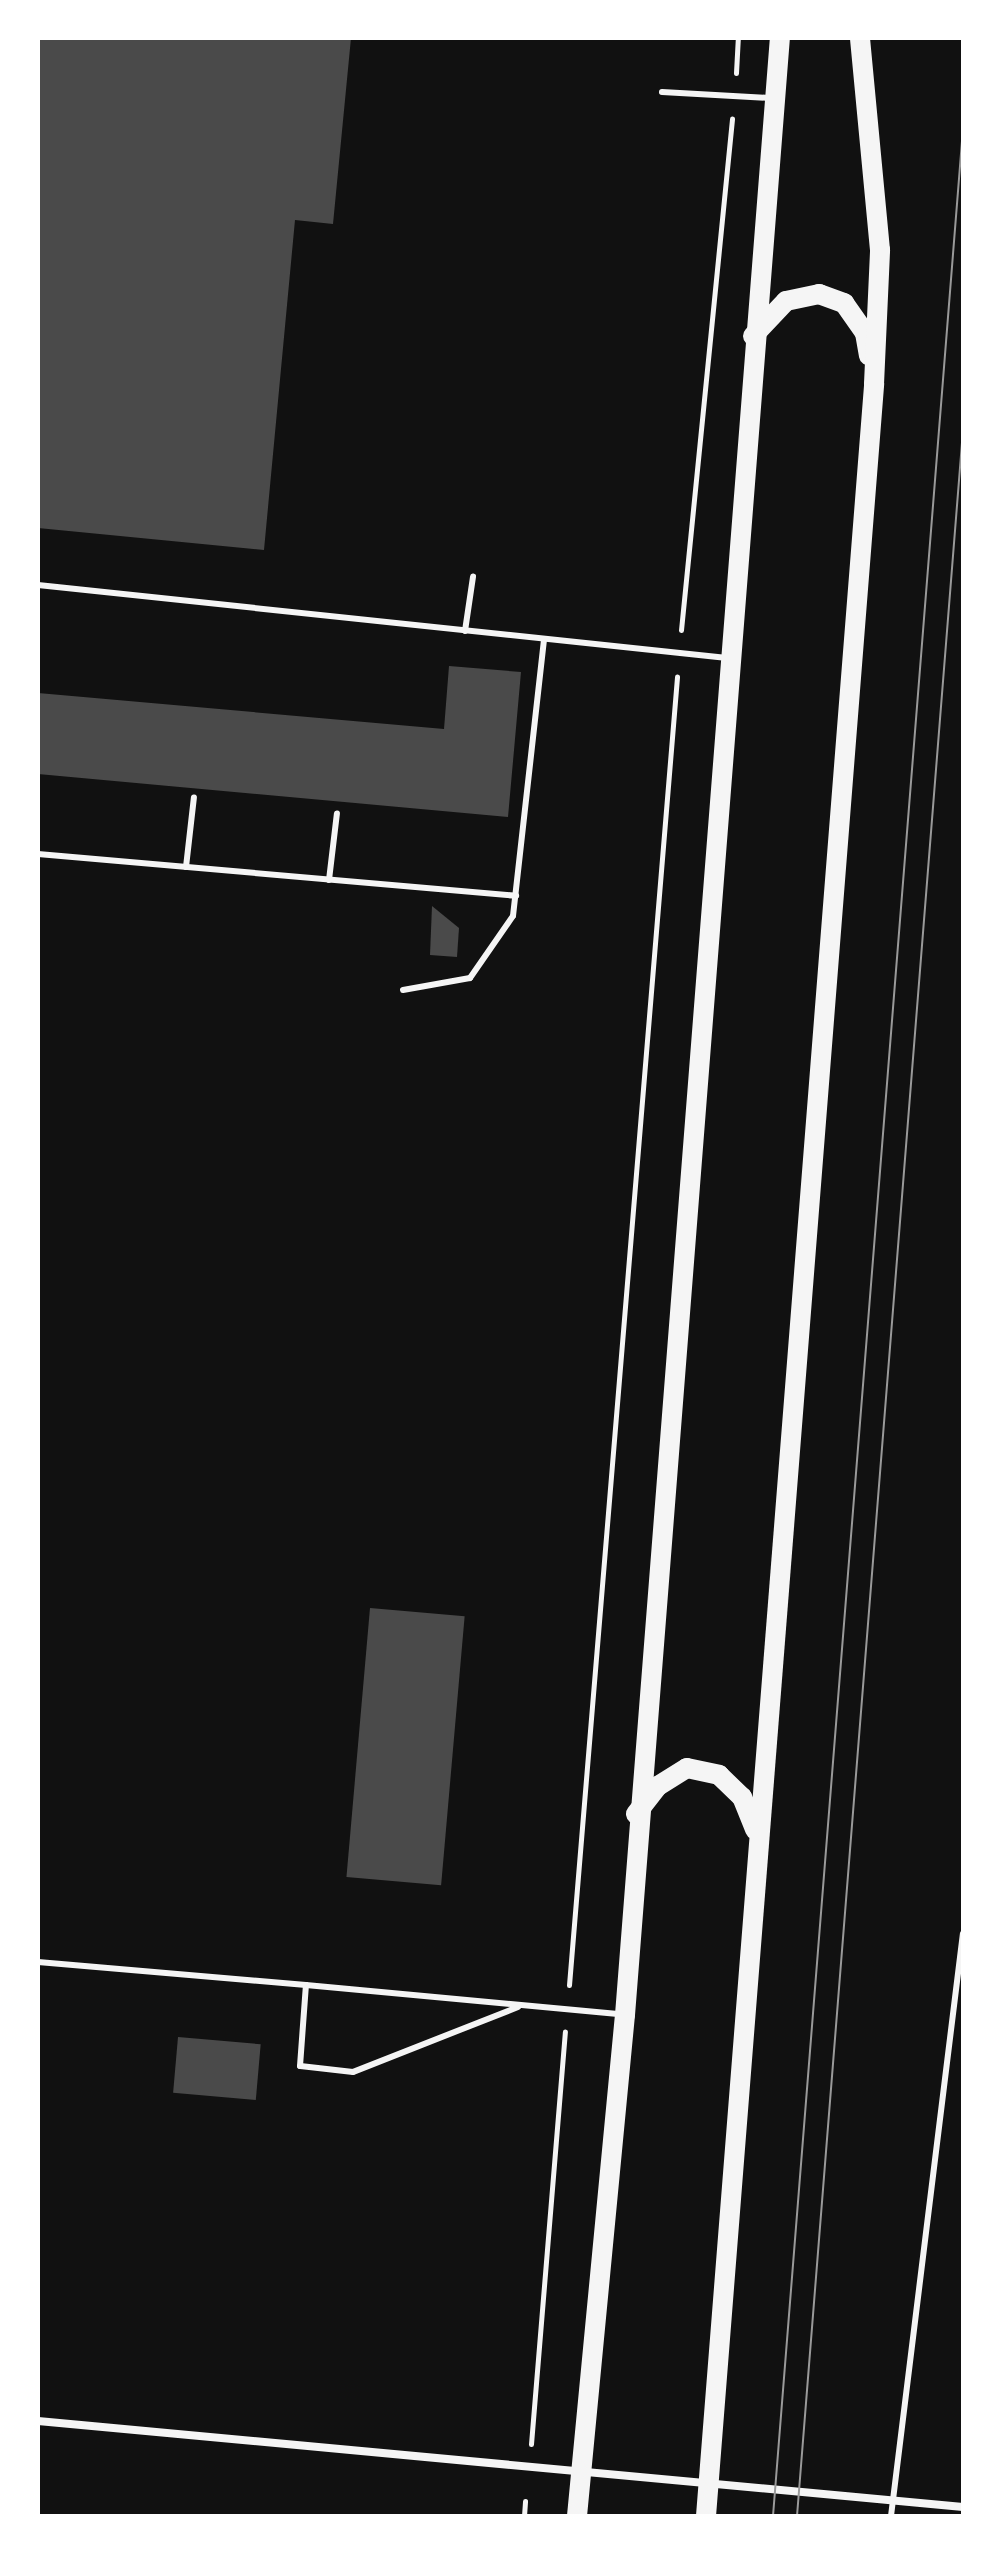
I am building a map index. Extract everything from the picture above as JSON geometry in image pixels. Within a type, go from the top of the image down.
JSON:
[{"type":"main road","points":[[577,2516],[625,2015],[636,1814],[731,659],[753,336],[780,38]]},
{"type":"main road","points":[[706,2516],[757,1836],[874,384],[880,250],[860,38]]},
{"type":"main road","points":[[753,336],[786,301],[819,294],[844,303],[865,333],[874,384]]},
{"type":"main road","points":[[636,1814],[658,1786],[687,1768],[719,1775],[742,1797],[757,1836]]},
{"type":"street","points":[[38,2421],[580,2475],[963,2507]]},
{"type":"lane","points":[[662,92],[774,99]]},
{"type":"lane","points":[[465,631],[473,577]]},
{"type":"lane","points":[[38,585],[731,659]]},
{"type":"lane","points":[[403,990],[470,978],[513,916],[544,640]]},
{"type":"lane","points":[[186,867],[194,797]]},
{"type":"lane","points":[[329,880],[337,813]]},
{"type":"lane","points":[[38,854],[516,896]]},
{"type":"lane","points":[[891,2516],[963,1933]]},
{"type":"lane","points":[[38,1962],[625,2015]]},
{"type":"lane","points":[[306,1985],[300,2066],[353,2072],[518,2007]]},
{"type":"path","points":[[530,2450],[679,653],[738,38]]},
{"type":"path","points":[[524,2516],[525,2501]]},
{"type":"building","points":[[38,38],[351,38],[333,224],[295,220],[264,550],[38,528]]},
{"type":"building","points":[[449,666],[521,672],[508,817],[38,774],[38,693],[444,729]]},
{"type":"building","points":[[432,906],[459,928],[457,957],[430,955]]},
{"type":"building","points":[[370,1608],[465,1616],[441,1885],[346,1877]]},
{"type":"building","points":[[178,2037],[261,2044],[256,2100],[173,2093]]},
{"type":"tram line","points":[[773,2516],[963,130]]},
{"type":"tram line","points":[[797,2516],[963,432]]}]
